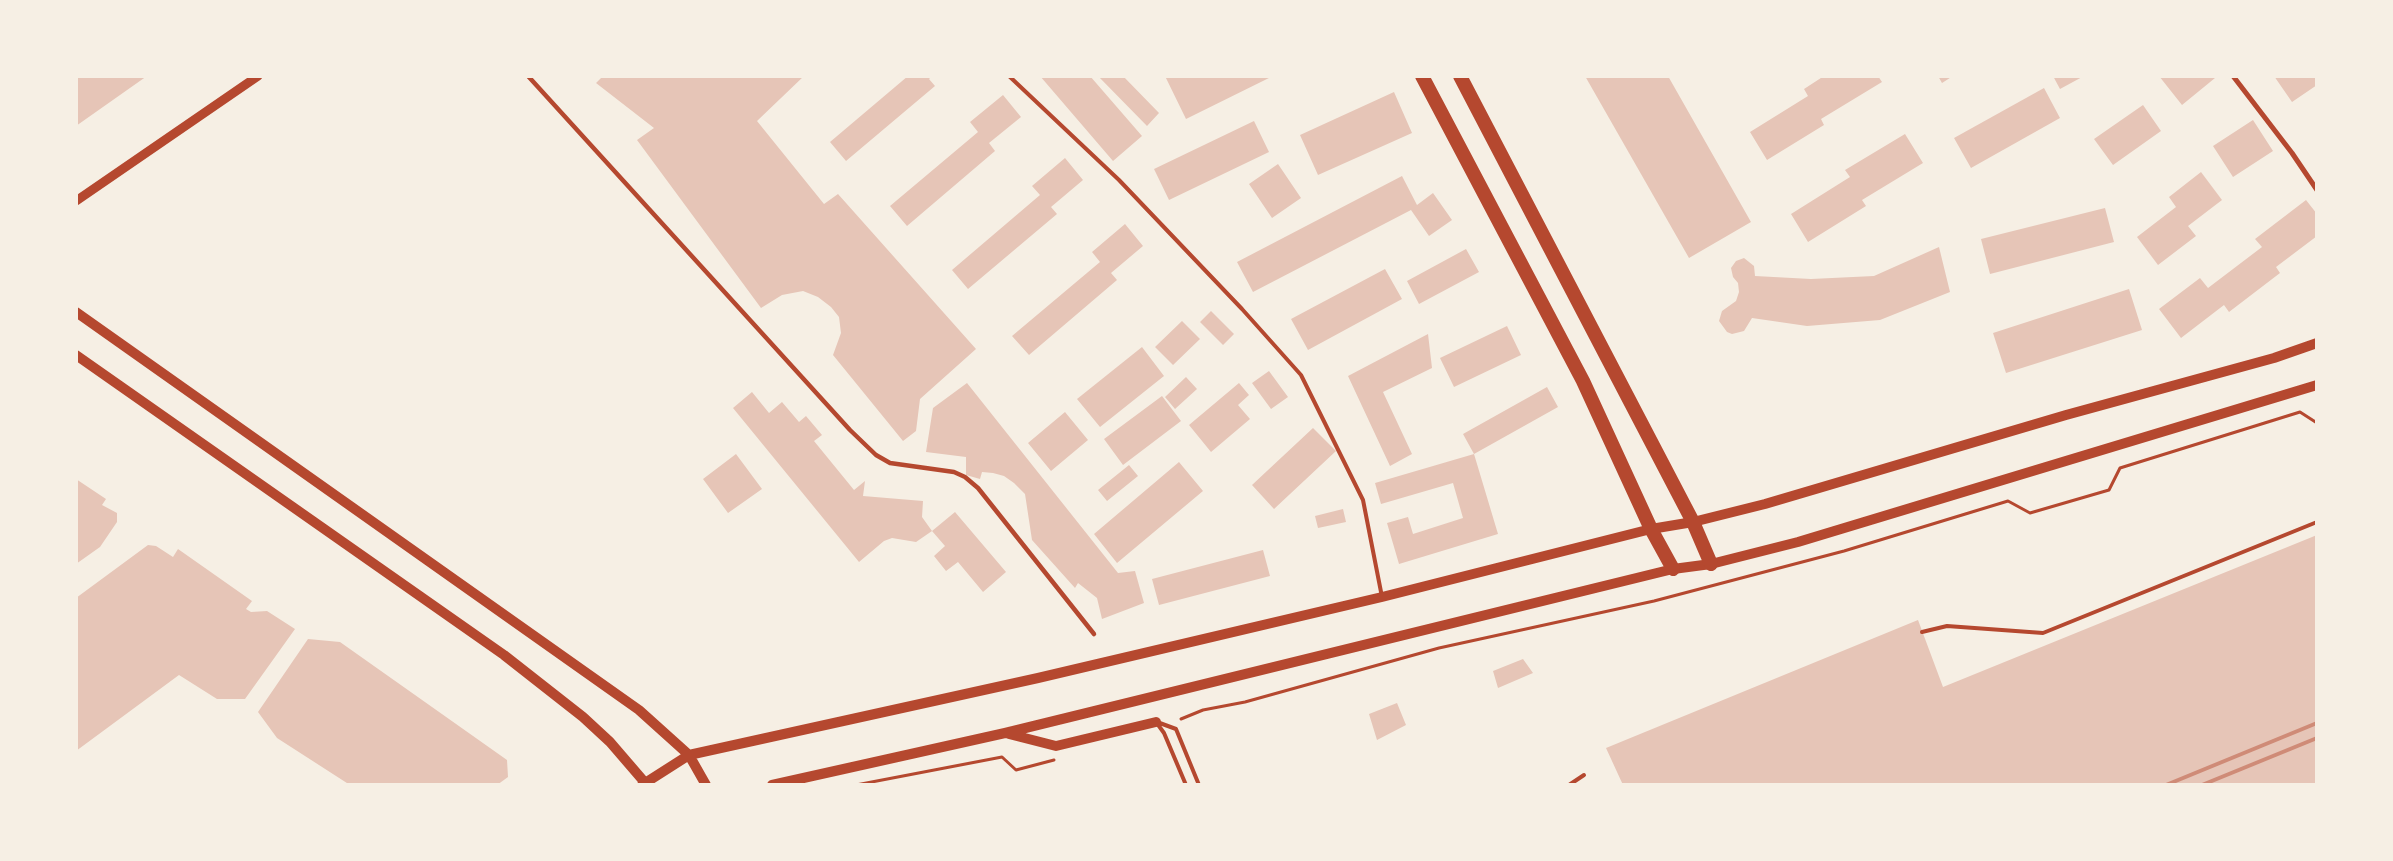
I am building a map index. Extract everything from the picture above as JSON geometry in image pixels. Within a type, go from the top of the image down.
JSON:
[{"type":"highway","points":[[1422,76],[1583,381],[1651,529],[1673,569]]},
{"type":"highway","points":[[1460,76],[1693,522],[1711,564]]},
{"type":"main road","points":[[76,312],[639,710],[689,756],[706,785]]},
{"type":"main road","points":[[76,355],[504,655],[582,717],[610,742],[644,784],[689,756],[1028,680],[1382,597],[1651,529],[1693,522],[1765,504],[2066,414],[2274,358],[2317,343]]},
{"type":"main road","points":[[772,785],[1005,733],[1673,569],[1711,564],[1798,542],[2317,386]]},
{"type":"main road","points":[[1005,733],[1056,746],[1156,722]]},
{"type":"street","points":[[76,201],[258,76]]},
{"type":"street","points":[[528,76],[850,430],[876,455],[890,463],[954,472],[965,477],[978,488],[1094,634]]},
{"type":"street","points":[[2233,76],[2292,153],[2317,190]]},
{"type":"lane","points":[[1009,76],[1119,180],[1242,309],[1301,375],[1363,500],[1382,597]]},
{"type":"lane","points":[[1922,632],[1947,626],[2043,633],[2317,522]]},
{"type":"lane","points":[[1156,722],[1164,733],[1186,785]]},
{"type":"lane","points":[[1156,722],[1176,729],[1199,785]]},
{"type":"lane","points":[[1569,785],[1584,774]]},
{"type":"path","points":[[1177,720],[1203,710],[1245,702],[1439,648],[1654,601],[1844,552],[2008,501],[2030,513],[2109,490],[2120,468],[2300,412],[2317,423]]},
{"type":"path","points":[[856,785],[1002,757],[1016,770],[1061,758]]},
{"type":"building","points":[[76,76],[147,76],[76,126]]},
{"type":"building","points":[[603,76],[804,76],[757,121],[824,204],[838,194],[976,349],[920,399],[916,431],[903,441],[833,355],[841,333],[839,317],[831,307],[818,297],[803,291],[782,295],[761,308],[637,140],[654,128],[596,83]]},
{"type":"building","points":[[908,76],[932,76],[929,79],[935,86],[846,161],[830,142]]},
{"type":"building","points":[[1040,76],[1090,76],[1142,136],[1113,161]]},
{"type":"building","points":[[1098,76],[1123,76],[1159,113],[1147,126]]},
{"type":"building","points":[[1165,76],[1273,76],[1186,119]]},
{"type":"building","points":[[1585,76],[1668,76],[1751,222],[1689,258]]},
{"type":"building","points":[[1824,76],[1878,76],[1882,82],[1821,119],[1824,125],[1767,160],[1750,132],[1808,96],[1804,89]]},
{"type":"building","points":[[1938,76],[1953,76],[1942,83]]},
{"type":"building","points":[[2053,76],[2084,76],[2060,89]]},
{"type":"building","points":[[2159,76],[2214,76],[2215,78],[2182,105]]},
{"type":"building","points":[[2274,76],[2317,76],[2317,85],[2292,102]]},
{"type":"building","points":[[2044,88],[2060,118],[1971,168],[1954,138]]},
{"type":"building","points":[[1394,92],[1412,133],[1318,175],[1300,135]]},
{"type":"building","points":[[1003,95],[1021,117],[989,143],[995,151],[907,226],[890,206],[978,132],[970,122]]},
{"type":"building","points":[[2143,105],[2161,131],[2113,165],[2094,139]]},
{"type":"building","points":[[2253,120],[2273,151],[2233,177],[2213,146]]},
{"type":"building","points":[[1254,121],[1269,152],[1169,200],[1154,169]]},
{"type":"building","points":[[1905,134],[1923,163],[1862,200],[1866,206],[1808,242],[1791,214],[1850,177],[1845,170]]},
{"type":"building","points":[[1065,158],[1083,180],[1051,207],[1057,214],[968,289],[952,270],[1040,195],[1032,186]]},
{"type":"building","points":[[1278,164],[1301,198],[1272,218],[1249,184]]},
{"type":"building","points":[[2201,172],[2222,200],[2188,226],[2196,236],[2158,265],[2137,237],[2176,207],[2169,197]]},
{"type":"building","points":[[1402,176],[1417,205],[1433,193],[1452,220],[1429,236],[1411,210],[1253,292],[1237,262]]},
{"type":"building","points":[[2306,200],[2317,214],[2317,236],[2276,267],[2280,273],[2229,312],[2224,305],[2181,338],[2159,309],[2200,278],[2208,288],[2262,247],[2255,239]]},
{"type":"building","points":[[2105,208],[2114,242],[1990,274],[1981,239]]},
{"type":"building","points":[[1125,224],[1143,246],[1111,273],[1117,280],[1029,355],[1012,336],[1100,262],[1092,252]]},
{"type":"building","points":[[1939,247],[1950,292],[1880,320],[1807,326],[1752,318],[1744,331],[1732,334],[1727,332],[1719,321],[1722,311],[1736,301],[1739,292],[1738,283],[1733,277],[1731,268],[1736,261],[1744,258],[1754,266],[1755,276],[1811,279],[1874,276]]},
{"type":"building","points":[[1466,249],[1479,272],[1419,304],[1407,281]]},
{"type":"building","points":[[1385,269],[1402,299],[1308,350],[1291,319]]},
{"type":"building","points":[[2129,289],[2142,330],[2006,373],[1993,333]]},
{"type":"building","points":[[1211,311],[1234,334],[1223,345],[1200,322]]},
{"type":"building","points":[[1182,321],[1200,339],[1173,365],[1155,347]]},
{"type":"building","points":[[1507,326],[1521,355],[1454,387],[1440,358]]},
{"type":"building","points":[[1428,334],[1432,368],[1383,392],[1412,454],[1390,466],[1348,376]]},
{"type":"building","points":[[1142,347],[1164,376],[1100,427],[1077,399]]},
{"type":"building","points":[[1269,371],[1288,397],[1271,409],[1252,383]]},
{"type":"building","points":[[1186,377],[1197,389],[1175,409],[1165,397]]},
{"type":"building","points":[[967,383],[1118,573],[1135,571],[1144,603],[1102,619],[1097,598],[1078,583],[1075,588],[1032,540],[1025,494],[1014,483],[1004,476],[993,473],[982,472],[980,479],[966,475],[966,457],[926,452],[933,408]]},
{"type":"building","points":[[1239,383],[1249,395],[1238,405],[1250,419],[1211,452],[1189,425]]},
{"type":"building","points":[[1547,387],[1558,407],[1474,454],[1463,434]]},
{"type":"building","points":[[752,392],[769,413],[782,402],[799,422],[806,416],[822,435],[814,441],[854,490],[865,481],[863,496],[923,501],[922,517],[932,531],[916,542],[892,538],[884,541],[859,562],[733,408]]},
{"type":"building","points":[[1162,396],[1181,421],[1123,465],[1104,439]]},
{"type":"building","points":[[1065,412],[1088,440],[1051,471],[1028,443]]},
{"type":"building","points":[[1313,428],[1336,451],[1274,509],[1252,485]]},
{"type":"building","points":[[736,454],[762,489],[728,513],[703,479]]},
{"type":"building","points":[[1474,454],[1498,534],[1399,564],[1387,523],[1408,517],[1413,534],[1463,518],[1453,483],[1381,504],[1375,483]]},
{"type":"building","points":[[1179,462],[1203,491],[1117,563],[1094,534]]},
{"type":"building","points":[[1129,465],[1138,476],[1107,501],[1098,490]]},
{"type":"building","points":[[76,479],[106,499],[102,505],[117,513],[117,522],[100,547],[76,564]]},
{"type":"building","points":[[1343,509],[1346,522],[1318,528],[1315,516]]},
{"type":"building","points":[[955,512],[1006,572],[983,592],[958,562],[946,571],[934,556],[945,546],[932,531]]},
{"type":"building","points":[[2317,535],[2317,785],[1623,785],[1606,748],[1918,620],[1943,687]]},
{"type":"building","points":[[148,545],[156,546],[173,557],[178,549],[252,601],[246,609],[251,612],[267,611],[295,629],[245,699],[217,699],[179,675],[76,751],[76,598]]},
{"type":"building","points":[[1263,550],[1270,576],[1159,605],[1152,579]]},
{"type":"building","points":[[308,639],[340,642],[507,760],[508,777],[497,785],[350,785],[277,738],[258,712]]},
{"type":"building","points":[[1523,659],[1533,673],[1498,688],[1493,671]]},
{"type":"building","points":[[1397,703],[1406,725],[1377,740],[1369,714]]},
{"type":"railway","points":[[2166,785],[2317,723]]},
{"type":"railway","points":[[2202,785],[2317,738]]}]
